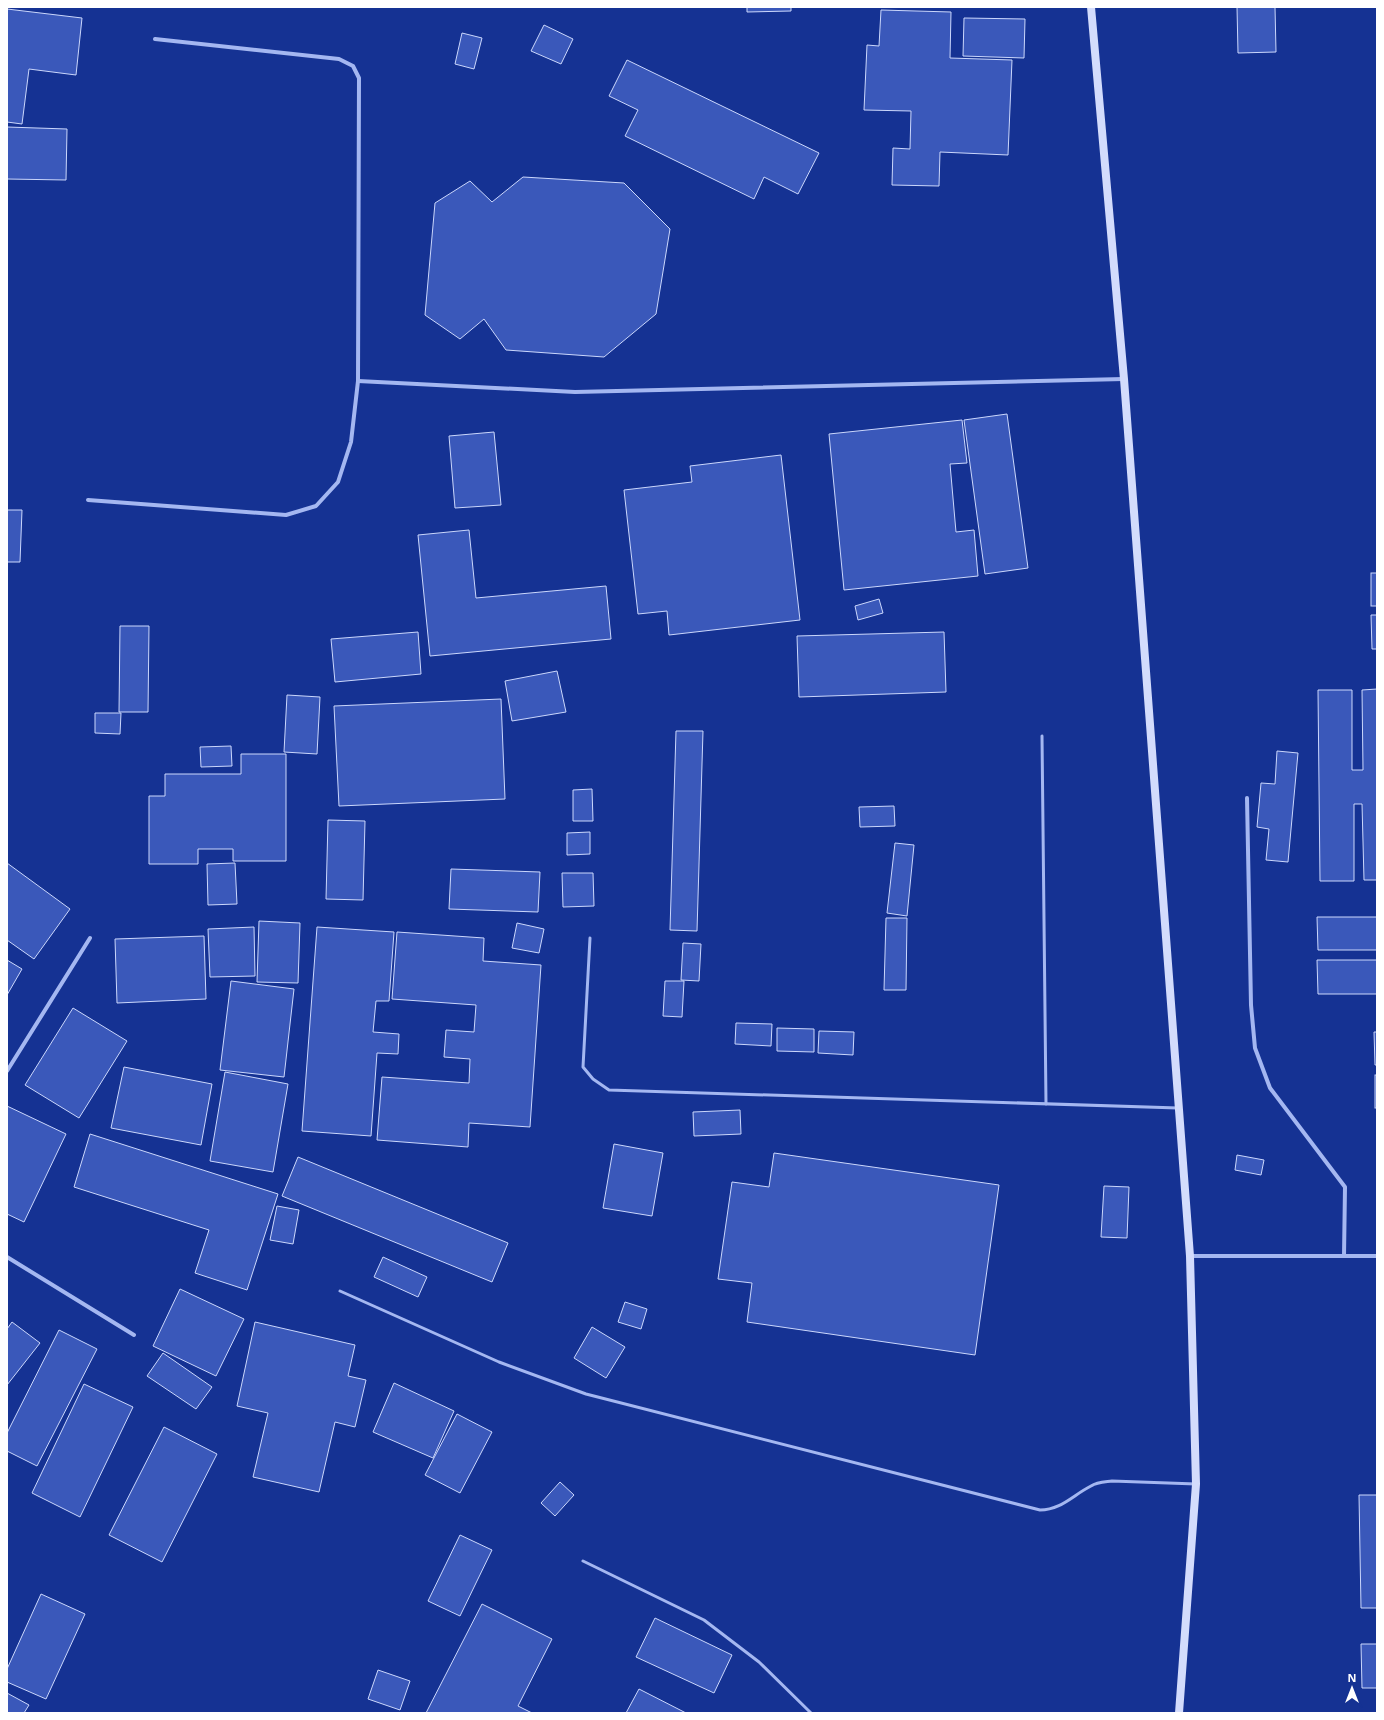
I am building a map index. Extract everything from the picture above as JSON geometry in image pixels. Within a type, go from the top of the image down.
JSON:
[{"type":"main road","points":[[1091,7],[1124,379],[1190,1256],[1196,1484],[1179,1713]]},
{"type":"street","points":[[88,500],[286,515],[316,506],[338,482],[350,442],[358,381],[359,78],[353,66],[339,59],[155,39]]},
{"type":"street","points":[[358,381],[575,392],[1124,379]]},
{"type":"street","points":[[1247,798],[1251,1005],[1255,1048],[1270,1088],[1345,1187],[1344,1256]]},
{"type":"street","points":[[7,1071],[90,938]]},
{"type":"street","points":[[1190,1256],[1377,1256]]},
{"type":"street","points":[[7,1257],[134,1335]]},
{"type":"lane","points":[[1042,736],[1046,1104]]},
{"type":"lane","points":[[590,938],[583,1066],[593,1080],[609,1090],[1178,1108]]},
{"type":"lane","points":[[340,1291],[499,1362],[586,1394],[1040,1510],[1055,1508],[1091,1485],[1100,1482],[1112,1481],[1196,1484]]},
{"type":"lane","points":[[583,1561],[704,1620],[759,1662],[811,1713]]},
{"type":"building","points":[[747,7],[791,7],[791,11],[747,12]]},
{"type":"building","points":[[1237,7],[1275,7],[1276,52],[1238,53]]},
{"type":"building","points":[[7,9],[82,18],[76,75],[29,69],[22,124],[7,122]]},
{"type":"building","points":[[881,10],[951,12],[950,58],[1012,60],[1008,155],[940,152],[939,186],[892,185],[893,148],[910,149],[911,111],[864,110],[867,45],[879,46]]},
{"type":"building","points":[[964,18],[1025,19],[1024,58],[963,56]]},
{"type":"building","points":[[544,25],[573,39],[561,64],[531,51]]},
{"type":"building","points":[[462,33],[482,38],[474,69],[455,64]]},
{"type":"building","points":[[627,60],[819,153],[798,194],[764,177],[754,199],[625,136],[638,110],[609,96]]},
{"type":"building","points":[[7,127],[67,129],[66,180],[7,179]]},
{"type":"building","points":[[523,177],[624,183],[670,229],[656,314],[604,357],[506,350],[484,319],[460,339],[425,315],[435,203],[470,181],[492,202]]},
{"type":"building","points":[[1007,414],[1028,568],[985,574],[964,420]]},
{"type":"building","points":[[962,420],[967,463],[950,464],[956,532],[974,530],[978,576],[844,590],[829,434]]},
{"type":"building","points":[[494,432],[501,505],[455,508],[449,436]]},
{"type":"building","points":[[781,455],[800,620],[669,635],[667,611],[638,614],[624,490],[692,482],[690,466]]},
{"type":"building","points":[[7,510],[22,510],[20,562],[7,562]]},
{"type":"building","points":[[469,530],[476,598],[606,586],[611,639],[430,656],[418,535]]},
{"type":"building","points":[[1371,573],[1377,573],[1377,606],[1371,606]]},
{"type":"building","points":[[879,599],[883,613],[858,620],[855,606]]},
{"type":"building","points":[[1371,615],[1377,615],[1377,649],[1372,649]]},
{"type":"building","points":[[120,626],[149,626],[148,712],[119,712]]},
{"type":"building","points":[[418,632],[421,674],[335,682],[331,639]]},
{"type":"building","points":[[944,632],[946,692],[799,697],[797,636]]},
{"type":"building","points":[[557,671],[566,712],[512,721],[505,681]]},
{"type":"building","points":[[1377,689],[1377,880],[1364,880],[1362,804],[1354,804],[1354,881],[1320,881],[1318,690],[1352,690],[1352,770],[1363,770],[1362,690]]},
{"type":"building","points":[[287,695],[320,697],[317,754],[284,752]]},
{"type":"building","points":[[501,699],[505,799],[339,806],[334,706]]},
{"type":"building","points":[[95,713],[121,713],[120,734],[95,733]]},
{"type":"building","points":[[676,731],[703,731],[697,931],[670,930]]},
{"type":"building","points":[[231,746],[232,766],[201,767],[200,747]]},
{"type":"building","points":[[1277,751],[1298,753],[1288,862],[1266,860],[1269,829],[1257,827],[1261,783],[1275,784]]},
{"type":"building","points":[[241,754],[286,754],[286,861],[233,861],[233,849],[198,849],[198,864],[149,864],[149,796],[165,796],[165,774],[241,774]]},
{"type":"building","points":[[592,789],[593,821],[573,821],[573,790]]},
{"type":"building","points":[[894,806],[895,826],[860,827],[859,807]]},
{"type":"building","points":[[328,820],[365,821],[363,900],[326,899]]},
{"type":"building","points":[[590,832],[590,854],[567,855],[567,833]]},
{"type":"building","points":[[895,843],[914,845],[907,916],[887,913]]},
{"type":"building","points":[[7,863],[70,909],[34,959],[7,940]]},
{"type":"building","points":[[235,863],[237,904],[208,905],[207,864]]},
{"type":"building","points":[[451,869],[540,872],[538,912],[449,909]]},
{"type":"building","points":[[562,873],[593,873],[594,906],[563,907]]},
{"type":"building","points":[[1317,917],[1377,917],[1377,950],[1318,950]]},
{"type":"building","points":[[886,918],[907,918],[906,990],[884,990]]},
{"type":"building","points":[[259,921],[300,923],[298,983],[257,982]]},
{"type":"building","points":[[517,923],[544,929],[539,953],[512,948]]},
{"type":"building","points":[[254,927],[255,976],[210,977],[208,929]]},
{"type":"building","points":[[317,927],[394,932],[389,1001],[376,1001],[373,1032],[399,1034],[398,1054],[377,1053],[371,1136],[302,1131]]},
{"type":"building","points":[[397,932],[484,938],[483,961],[541,965],[530,1127],[469,1123],[468,1147],[377,1140],[382,1077],[469,1083],[470,1059],[444,1057],[446,1030],[474,1032],[476,1005],[392,999]]},
{"type":"building","points":[[204,936],[206,999],[117,1003],[115,939]]},
{"type":"building","points":[[683,943],[701,944],[699,981],[681,980]]},
{"type":"building","points":[[7,960],[22,969],[7,995]]},
{"type":"building","points":[[1317,960],[1377,960],[1377,994],[1318,994]]},
{"type":"building","points":[[231,981],[294,989],[284,1077],[220,1070]]},
{"type":"building","points":[[665,981],[684,981],[682,1017],[663,1016]]},
{"type":"building","points":[[73,1008],[127,1041],[79,1118],[25,1085]]},
{"type":"building","points":[[736,1023],[772,1024],[771,1046],[735,1044]]},
{"type":"building","points":[[777,1028],[814,1029],[814,1052],[777,1051]]},
{"type":"building","points":[[819,1031],[854,1032],[853,1055],[818,1053]]},
{"type":"building","points":[[1374,1032],[1377,1032],[1377,1065],[1375,1065]]},
{"type":"building","points":[[124,1067],[212,1084],[201,1145],[111,1128]]},
{"type":"building","points":[[225,1072],[288,1084],[273,1172],[210,1161]]},
{"type":"building","points":[[1375,1075],[1377,1075],[1377,1108],[1375,1108]]},
{"type":"building","points":[[7,1106],[66,1134],[24,1222],[7,1214]]},
{"type":"building","points":[[740,1110],[741,1134],[694,1136],[693,1112]]},
{"type":"building","points":[[90,1134],[278,1194],[247,1290],[195,1273],[209,1230],[74,1187]]},
{"type":"building","points":[[614,1144],[663,1153],[652,1216],[603,1208]]},
{"type":"building","points":[[774,1153],[999,1185],[975,1355],[747,1322],[752,1283],[718,1279],[732,1182],[769,1187]]},
{"type":"building","points":[[1237,1155],[1264,1160],[1261,1175],[1235,1170]]},
{"type":"building","points":[[298,1157],[508,1243],[492,1282],[282,1196]]},
{"type":"building","points":[[1104,1186],[1129,1187],[1127,1238],[1101,1237]]},
{"type":"building","points":[[277,1206],[299,1210],[293,1244],[270,1240]]},
{"type":"building","points":[[383,1257],[427,1277],[418,1297],[374,1277]]},
{"type":"building","points":[[180,1289],[244,1319],[216,1376],[153,1346]]},
{"type":"building","points":[[625,1302],[647,1309],[641,1329],[618,1322]]},
{"type":"building","points":[[12,1322],[40,1343],[7,1385],[7,1329]]},
{"type":"building","points":[[255,1322],[355,1345],[348,1376],[366,1380],[355,1427],[335,1422],[319,1492],[253,1477],[268,1413],[237,1406]]},
{"type":"building","points":[[592,1327],[625,1347],[606,1378],[574,1358]]},
{"type":"building","points":[[59,1330],[97,1349],[37,1466],[7,1451],[7,1433]]},
{"type":"building","points":[[163,1353],[212,1387],[196,1409],[147,1376]]},
{"type":"building","points":[[394,1383],[454,1411],[433,1458],[373,1432]]},
{"type":"building","points":[[84,1384],[133,1407],[80,1517],[32,1493]]},
{"type":"building","points":[[457,1414],[492,1432],[460,1493],[425,1475]]},
{"type":"building","points":[[164,1427],[217,1454],[162,1562],[109,1535]]},
{"type":"building","points":[[560,1482],[574,1495],[555,1516],[541,1503]]},
{"type":"building","points":[[1359,1495],[1377,1495],[1377,1608],[1361,1608]]},
{"type":"building","points":[[460,1535],[492,1550],[460,1616],[428,1601]]},
{"type":"building","points":[[41,1594],[85,1614],[46,1699],[7,1682],[7,1669]]},
{"type":"building","points":[[482,1604],[552,1639],[518,1706],[532,1713],[426,1713]]},
{"type":"building","points":[[655,1618],[732,1655],[714,1693],[636,1657]]},
{"type":"building","points":[[1361,1644],[1377,1644],[1377,1688],[1362,1688]]},
{"type":"building","points":[[378,1670],[410,1681],[400,1710],[368,1699]]},
{"type":"building","points":[[639,1689],[686,1713],[626,1713]]},
{"type":"building","points":[[7,1693],[29,1705],[24,1713],[7,1713]]}]
